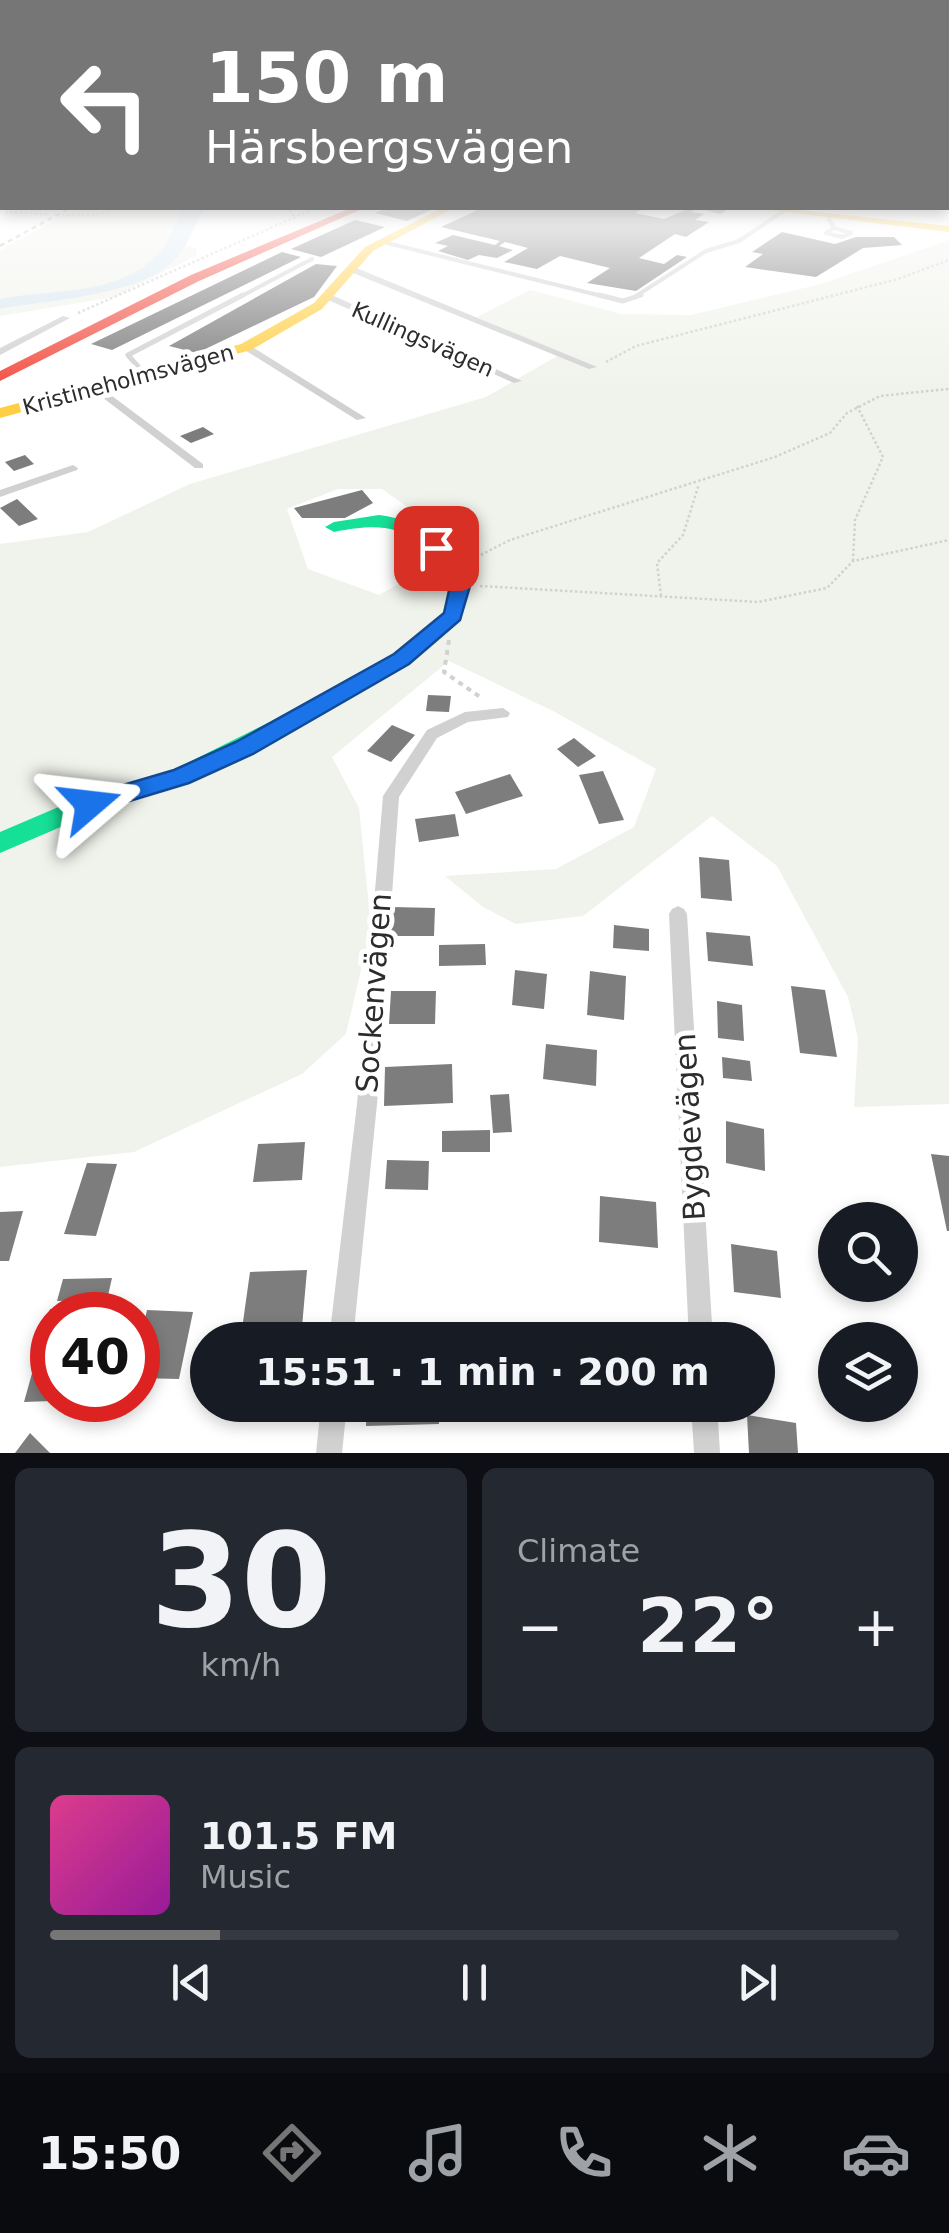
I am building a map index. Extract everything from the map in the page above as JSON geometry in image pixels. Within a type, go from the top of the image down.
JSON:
[{"type":"main road","points":[[0,366],[149,291],[232,255]]},
{"type":"main road","points":[[0,377],[180,286],[252,255]]},
{"type":"main road","name":"Kristineholmsvägen","points":[[0,413],[246,348],[295,322],[329,297],[362,255]]},
{"type":"main road","points":[[0,842],[90,804],[181,776],[244,748],[402,659],[453,616],[455,578],[436,548],[404,519],[374,516],[334,527]]},
{"type":"street","name":"Kullingsvägen","points":[[350,269],[592,367]]},
{"type":"street","name":"Kullingsvägen","points":[[329,297],[517,381]]},
{"type":"street","points":[[0,352],[66,318]]},
{"type":"street","points":[[246,348],[362,418]]},
{"type":"street","points":[[97,389],[199,466]]},
{"type":"street","points":[[0,494],[74,468]]},
{"type":"street","name":"Sockenvägen","points":[[343,1322],[366,1104],[391,796],[432,734],[464,717],[503,713]]},
{"type":"street","name":"Bygdevägen","points":[[678,914],[700,1322]]},
{"type":"street","points":[[328,1453],[332,1422]]},
{"type":"street","points":[[705,1422],[707,1453]]},
{"type":"lane","points":[[435,255],[623,301],[644,294],[701,255]]},
{"type":"lane","points":[[146,376],[128,355],[312,259]]},
{"type":"path","points":[[66,318],[207,255]]},
{"type":"path","points":[[592,367],[617,359],[636,346],[898,279],[949,260]]},
{"type":"path","points":[[455,578],[510,540],[699,483],[830,433],[857,406],[901,392],[949,389]]},
{"type":"path","points":[[853,562],[855,520],[883,457],[857,406]]},
{"type":"path","points":[[661,596],[657,562],[683,535],[699,483]]},
{"type":"path","points":[[455,578],[758,602],[827,588],[853,562],[949,540]]},
{"type":"path","points":[[453,616],[444,672],[503,713]]},
{"type":"shaded area","points":[[0,255],[157,255],[141,268],[103,285],[0,299]]},
{"type":"shaded area","points":[[157,255],[179,255],[164,269],[121,288],[0,309],[0,299],[83,289],[122,278]]},
{"type":"shaded area","points":[[176,255],[197,255],[114,297],[0,316],[0,309],[128,283]]},
{"type":"shaded area","points":[[906,255],[949,255],[949,1104],[854,1107],[858,1038],[848,997],[777,866],[712,816],[583,916],[516,924],[483,907],[445,876],[556,869],[634,827],[656,769],[555,712],[449,661],[332,757],[359,808],[371,927],[346,1034],[302,1074],[134,1152],[0,1167],[0,544],[88,532],[190,484],[486,397],[559,355],[477,317],[530,290],[622,314],[691,315],[821,284]],"holes":[[[338,489],[382,489],[452,539],[426,568],[379,595],[308,569],[287,509]]]},
{"type":"building","points":[[276,255],[301,257],[112,350],[91,344]]},
{"type":"building","points":[[451,255],[503,255],[497,258],[479,255],[468,260]]},
{"type":"building","points":[[516,255],[644,255],[639,258],[664,264],[677,255],[687,257],[636,291],[587,283],[610,268],[560,256],[537,269],[504,262]]},
{"type":"building","points":[[762,255],[852,255],[816,277],[745,267]]},
{"type":"building","points":[[316,264],[337,266],[314,297],[197,353],[169,346]]},
{"type":"building","points":[[203,427],[214,434],[191,443],[180,436]]},
{"type":"building","points":[[25,455],[34,464],[14,471],[5,462]]},
{"type":"building","points":[[362,490],[373,503],[345,518],[302,518],[294,508]]},
{"type":"building","points":[[17,499],[38,519],[19,526],[0,508]]},
{"type":"building","points":[[428,695],[451,696],[449,712],[426,711]]},
{"type":"building","points":[[392,725],[415,735],[391,762],[367,751]]},
{"type":"building","points":[[574,738],[596,756],[578,767],[557,749]]},
{"type":"building","points":[[603,771],[624,820],[599,824],[579,775]]},
{"type":"building","points":[[510,774],[523,796],[466,814],[455,792]]},
{"type":"building","points":[[455,814],[459,836],[419,842],[415,819]]},
{"type":"building","points":[[699,857],[729,860],[732,901],[701,898]]},
{"type":"building","points":[[392,907],[435,908],[434,936],[389,936]]},
{"type":"building","points":[[614,925],[649,929],[649,951],[613,948]]},
{"type":"building","points":[[706,932],[750,936],[753,966],[708,961]]},
{"type":"building","points":[[485,944],[486,965],[439,966],[439,945]]},
{"type":"building","points":[[515,970],[547,974],[544,1009],[512,1005]]},
{"type":"building","points":[[590,971],[626,976],[624,1020],[587,1015]]},
{"type":"building","points":[[791,986],[825,990],[837,1057],[800,1053]]},
{"type":"building","points":[[391,991],[436,991],[435,1024],[389,1024]]},
{"type":"building","points":[[717,1001],[742,1005],[744,1041],[718,1038]]},
{"type":"building","points":[[546,1044],[597,1050],[596,1086],[543,1079]]},
{"type":"building","points":[[722,1057],[750,1061],[752,1081],[723,1078]]},
{"type":"building","points":[[452,1064],[453,1103],[384,1106],[385,1067]]},
{"type":"building","points":[[509,1094],[512,1132],[493,1133],[490,1095]]},
{"type":"building","points":[[726,1121],[764,1129],[765,1171],[726,1163]]},
{"type":"building","points":[[490,1130],[490,1152],[442,1152],[442,1131]]},
{"type":"building","points":[[305,1142],[302,1180],[253,1182],[258,1144]]},
{"type":"building","points":[[931,1154],[949,1156],[949,1231],[947,1231]]},
{"type":"building","points":[[387,1160],[429,1161],[428,1190],[385,1189]]},
{"type":"building","points":[[87,1163],[117,1164],[96,1236],[64,1234]]},
{"type":"building","points":[[600,1196],[656,1202],[658,1248],[599,1242]]},
{"type":"building","points":[[23,1211],[9,1261],[0,1261],[0,1212]]},
{"type":"building","points":[[731,1244],[777,1251],[781,1298],[734,1292]]},
{"type":"building","points":[[307,1270],[302,1322],[243,1322],[250,1272]]},
{"type":"building","points":[[112,1278],[109,1292],[59,1292],[63,1279]]},
{"type":"building","points":[[160,1311],[193,1312],[179,1379],[160,1379]]},
{"type":"building","points":[[30,1381],[30,1402],[24,1402]]},
{"type":"building","points":[[366,1422],[439,1422],[439,1424],[366,1426]]},
{"type":"building","points":[[747,1422],[796,1423],[798,1453],[749,1453]]},
{"type":"building","points":[[30,1433],[50,1453],[15,1453]]},
{"type":"traffic: fast","points":[[0,843],[91,804],[181,777],[296,719],[401,659],[453,615],[460,585],[422,536],[409,527],[379,520],[334,527]]},
{"type":"traffic: slow","points":[[0,413],[246,347],[318,306],[364,255]]},
{"type":"traffic: jam","points":[[0,377],[195,278],[249,255]]},
{"type":"route","points":[[90,804],[181,776],[244,748],[402,659],[453,616],[460,586],[436,548]]}]
